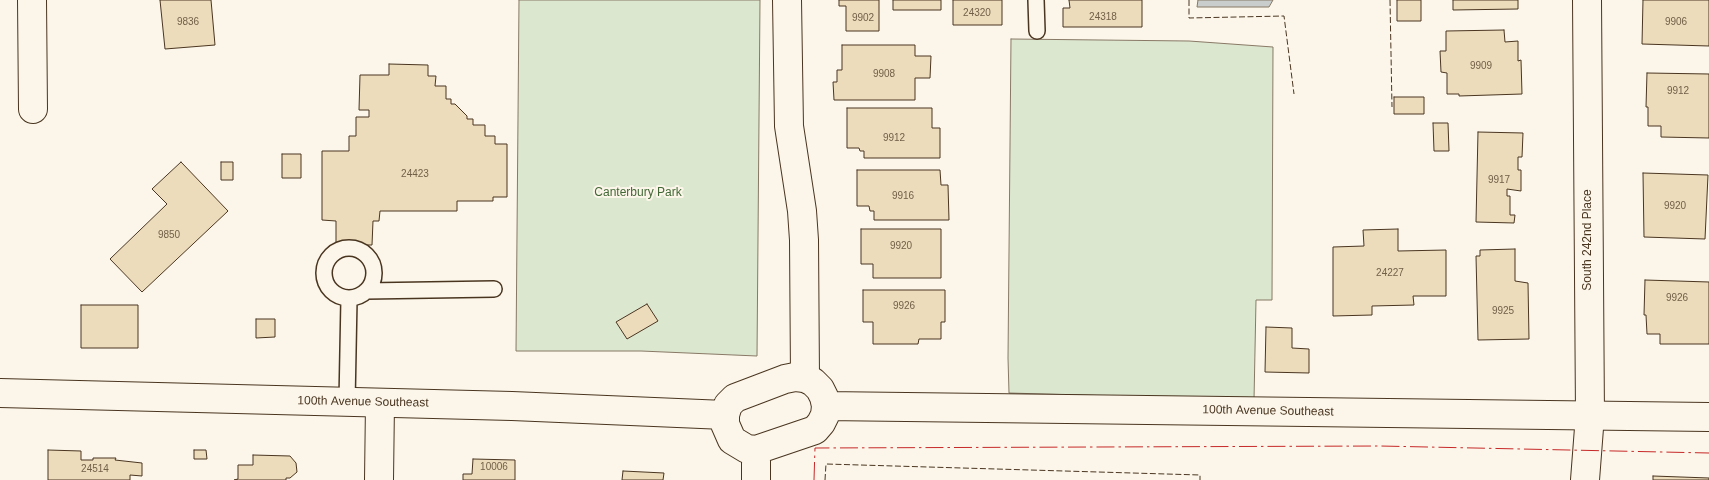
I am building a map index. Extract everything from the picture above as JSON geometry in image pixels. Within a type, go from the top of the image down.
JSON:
[{"type":"street","points":[[32,0],[33,109]]},
{"type":"street","points":[[787,0],[789,126],[802,211],[804,240],[805,378]]},
{"type":"street","name":"South 242nd Place","points":[[1586,480],[1590,415],[1587,0]]},
{"type":"street","points":[[795,377],[805,378],[820,389],[826,406],[825,415],[815,430],[756,450],[747,449],[732,440],[725,424],[728,406],[734,398],[795,377]]},
{"type":"street","name":"100th Avenue Southeast","points":[[0,393],[512,406],[725,415]]},
{"type":"street","points":[[379,480],[380,403]]},
{"type":"street","name":"100th Avenue Southeast","points":[[826,406],[1709,416]]},
{"type":"street","points":[[756,450],[756,480]]},
{"type":"lane","points":[[1036,0],[1037,31]]},
{"type":"lane","points":[[348,248],[358,250],[366,256],[372,264],[374,273],[372,283],[366,291],[349,299],[340,297],[331,291],[326,283],[324,273],[325,264],[331,256],[339,250],[348,248]]},
{"type":"lane","points":[[366,291],[494,289]]},
{"type":"lane","points":[[347,402],[349,299]]},
{"type":"green space","name":"Canterbury Park","points":[[519,0],[760,0],[757,356],[641,351],[516,351]]},
{"type":"green space","points":[[1011,39],[1189,41],[1273,47],[1272,300],[1256,300],[1254,400],[1009,393]]},
{"type":"shaded area","points":[[1198,0],[1273,0],[1269,7],[1197,7]]},
{"type":"building","points":[[160,0],[211,0],[215,45],[165,49]]},
{"type":"building","points":[[839,0],[879,0],[879,31],[846,31],[846,6],[839,6]]},
{"type":"building","points":[[893,0],[941,0],[941,10],[893,10]]},
{"type":"building","points":[[953,0],[1002,0],[1002,25],[953,25]]},
{"type":"building","points":[[1069,0],[1142,0],[1142,27],[1063,27],[1063,8],[1070,8]]},
{"type":"building","points":[[1397,0],[1421,0],[1421,21],[1397,21]]},
{"type":"building","points":[[1453,0],[1518,0],[1518,9],[1453,10]]},
{"type":"building","points":[[1643,0],[1709,0],[1709,46],[1642,44]]},
{"type":"building","points":[[1504,30],[1505,42],[1518,41],[1518,61],[1521,60],[1522,94],[1459,96],[1459,94],[1447,94],[1447,73],[1441,72],[1440,51],[1446,51],[1446,31]]},
{"type":"building","points":[[842,45],[915,45],[915,56],[931,56],[930,78],[915,78],[915,100],[834,100],[833,82],[837,82],[837,70],[842,70]]},
{"type":"building","points":[[389,64],[428,65],[428,76],[436,76],[435,86],[446,86],[446,99],[451,99],[451,104],[455,104],[467,116],[467,119],[473,119],[473,125],[485,125],[485,136],[495,136],[495,144],[507,144],[507,197],[493,197],[493,201],[457,201],[457,211],[380,211],[379,221],[373,221],[372,245],[336,245],[336,221],[322,220],[322,151],[349,151],[349,136],[356,136],[356,117],[369,117],[369,110],[359,110],[360,75],[389,75]]},
{"type":"building","points":[[1647,73],[1709,74],[1709,138],[1661,137],[1661,126],[1648,126],[1648,107],[1646,107]]},
{"type":"building","points":[[1394,97],[1424,97],[1424,114],[1394,114]]},
{"type":"building","points":[[847,108],[932,108],[932,128],[940,128],[940,158],[864,158],[864,151],[860,151],[859,148],[847,148]]},
{"type":"building","points":[[1433,123],[1448,123],[1449,151],[1434,151]]},
{"type":"building","points":[[1478,132],[1523,133],[1522,157],[1518,157],[1518,170],[1521,170],[1521,191],[1507,189],[1507,196],[1510,196],[1510,215],[1515,215],[1514,223],[1476,222]]},
{"type":"building","points":[[282,154],[301,154],[301,178],[282,178]]},
{"type":"building","points":[[181,162],[228,211],[142,292],[110,259],[167,204],[152,189]]},
{"type":"building","points":[[221,162],[233,162],[233,180],[221,180]]},
{"type":"building","points":[[857,170],[940,170],[941,185],[948,185],[949,220],[874,220],[874,211],[870,211],[869,206],[857,206]]},
{"type":"building","points":[[1643,173],[1708,175],[1705,239],[1644,237]]},
{"type":"building","points":[[861,229],[941,229],[941,278],[873,278],[873,264],[861,264]]},
{"type":"building","points":[[1398,229],[1398,251],[1446,250],[1446,296],[1413,296],[1414,305],[1372,306],[1372,315],[1333,316],[1333,247],[1364,246],[1363,230]]},
{"type":"building","points":[[1515,249],[1515,281],[1528,283],[1529,339],[1478,340],[1476,256],[1480,256],[1480,250]]},
{"type":"building","points":[[1645,280],[1709,282],[1709,344],[1660,344],[1660,334],[1647,334],[1646,315],[1644,315]]},
{"type":"building","points":[[863,290],[945,290],[945,322],[941,322],[941,339],[919,339],[918,344],[873,344],[873,322],[863,322]]},
{"type":"building","points":[[647,304],[658,321],[627,339],[616,322]]},
{"type":"building","points":[[81,305],[138,305],[138,348],[81,348]]},
{"type":"building","points":[[256,319],[275,319],[275,337],[256,338]]},
{"type":"building","points":[[1266,327],[1292,328],[1292,348],[1309,349],[1309,373],[1265,372]]},
{"type":"building","points":[[48,450],[81,451],[81,460],[116,458],[115,460],[142,463],[142,476],[130,475],[130,480],[48,480]]},
{"type":"building","points":[[194,450],[206,450],[207,459],[194,459]]},
{"type":"building","points":[[253,455],[290,456],[296,463],[297,472],[290,478],[286,478],[286,480],[234,480],[238,479],[238,465],[253,465]]},
{"type":"building","points":[[473,459],[515,460],[515,480],[463,480],[463,474],[472,474]]},
{"type":"building","points":[[623,471],[664,473],[663,480],[622,480]]},
{"type":"building","points":[[1653,476],[1709,478],[1709,480],[1653,480]]},
{"type":"fence","points":[[1189,0],[1189,18],[1284,16],[1294,94]]},
{"type":"fence","points":[[1390,0],[1392,107]]},
{"type":"fence","points":[[825,480],[826,464],[1200,475],[1200,480]]},
{"type":"power","points":[[814,480],[815,448],[1380,446],[1709,453]]}]
